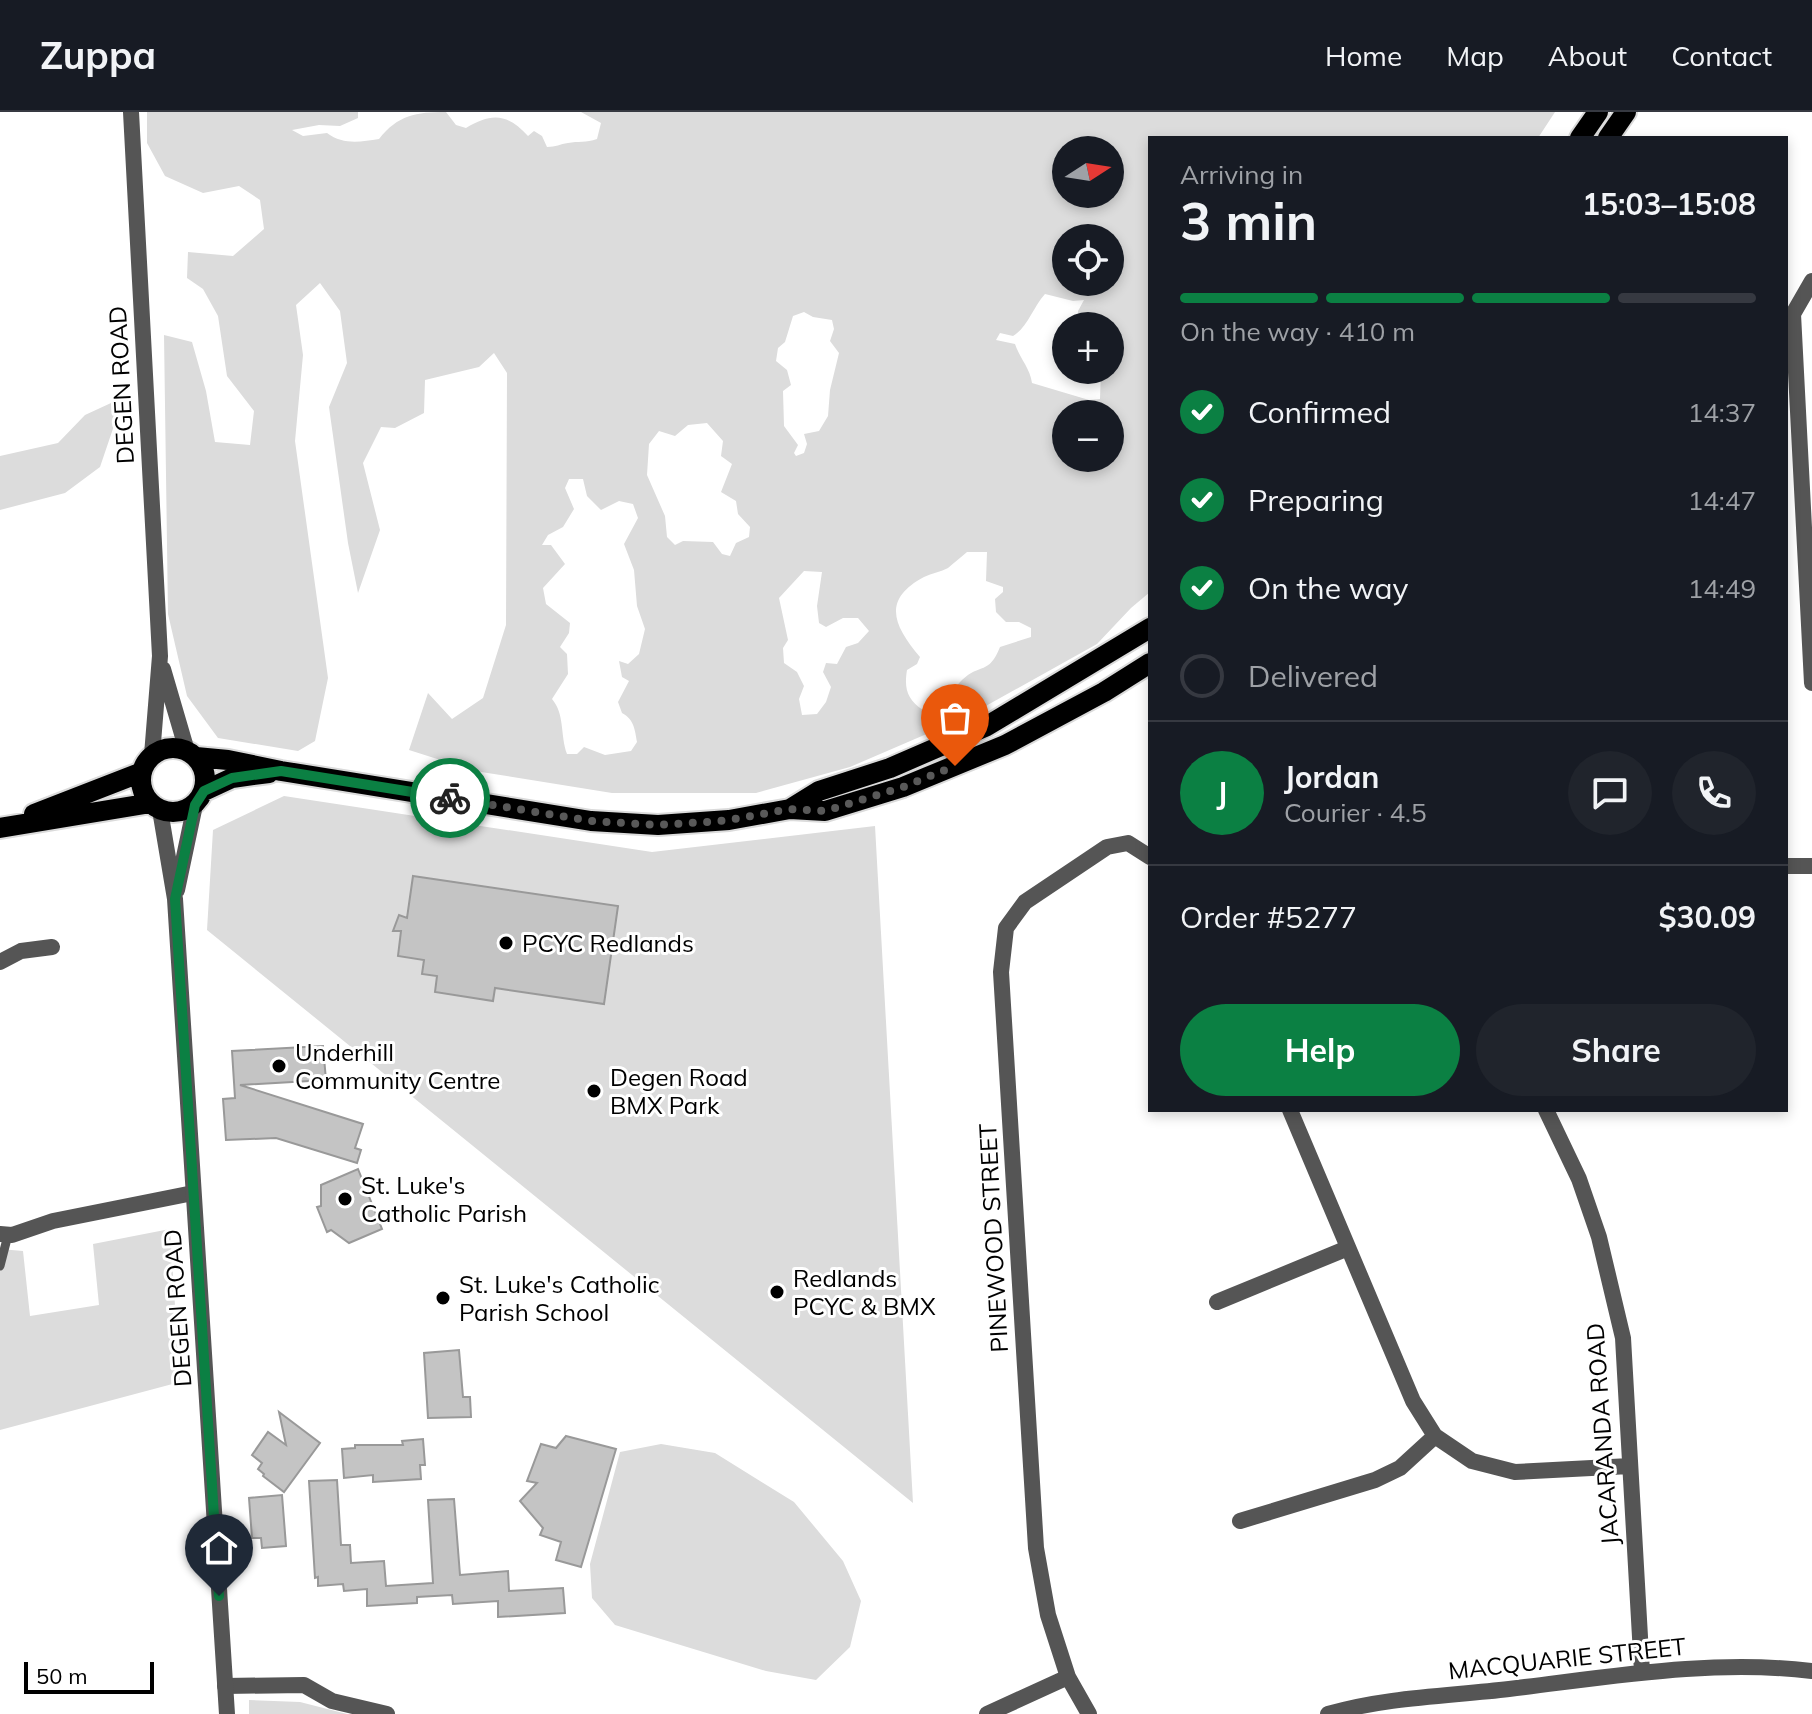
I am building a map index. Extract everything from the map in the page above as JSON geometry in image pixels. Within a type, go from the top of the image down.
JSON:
[{"type":"main road","points":[[1581,136],[1598,112]]},
{"type":"main road","points":[[1609,136],[1626,112]]},
{"type":"main road","points":[[790,809],[819,791],[890,768],[987,726],[1148,629]]},
{"type":"main road","points":[[0,828],[147,764],[169,748],[281,771],[591,821],[672,824],[729,820],[790,809],[825,811],[903,787],[1005,745],[1104,692],[1148,664]]},
{"type":"main road","points":[[192,754],[205,773],[199,798]]},
{"type":"main road","points":[[147,764],[142,789],[156,806]]},
{"type":"main road","points":[[0,828],[156,806],[178,812],[232,778],[281,771]]},
{"type":"street","name":"DEGEN ROAD","points":[[131,112],[160,656],[147,764]]},
{"type":"street","points":[[1812,281],[1793,314],[1812,683]]},
{"type":"street","name":"DEGEN ROAD","points":[[160,656],[192,754]]},
{"type":"street","name":"DEGEN ROAD","points":[[175,899],[199,798]]},
{"type":"street","name":"DEGEN ROAD","points":[[156,806],[175,899],[227,1714]]},
{"type":"street","name":"PINEWOOD STREET","points":[[1089,1714],[1068,1677],[1048,1615],[1036,1548],[1001,972],[1006,928],[1025,902],[1107,847],[1128,843],[1148,856]]},
{"type":"street","points":[[1788,866],[1812,866]]},
{"type":"street","points":[[0,962],[21,951],[52,947]]},
{"type":"street","points":[[1291,1112],[1413,1401],[1435,1436],[1472,1461],[1515,1472],[1630,1466]]},
{"type":"street","name":"JACARANDA ROAD","points":[[1547,1112],[1579,1179],[1599,1237],[1623,1338],[1642,1672]]},
{"type":"street","points":[[4,1235],[53,1221],[193,1193]]},
{"type":"street","points":[[1217,1302],[1348,1248]]},
{"type":"street","points":[[1240,1521],[1375,1480],[1400,1468],[1435,1436]]},
{"type":"street","name":"MACQUARIE STREET","points":[[1328,1714],[1390,1702],[1642,1672],[1748,1665],[1812,1671]]},
{"type":"street","points":[[987,1714],[1068,1677]]},
{"type":"street","points":[[225,1686],[304,1685],[332,1701],[387,1714]]},
{"type":"lane","points":[[0,1266],[4,1235]]},
{"type":"shaded area","points":[[147,112],[358,112],[358,118],[340,126],[319,125],[292,130],[303,136],[327,133],[352,142],[379,139],[408,116],[446,112],[456,125],[466,128],[484,119],[506,120],[528,136],[534,131],[542,136],[547,147],[553,147],[597,139],[601,123],[581,112],[1555,112],[1539,136],[1148,136],[1148,594],[1097,644],[966,717],[850,767],[756,793],[612,793],[475,771],[409,750],[428,693],[452,719],[483,698],[506,625],[507,373],[494,353],[479,367],[425,380],[424,413],[395,428],[381,427],[363,463],[380,530],[358,593],[329,407],[347,363],[340,311],[320,283],[296,305],[303,355],[295,441],[328,678],[315,741],[298,751],[218,738],[187,696],[168,614],[164,335],[192,342],[206,391],[215,442],[250,445],[254,411],[227,376],[218,316],[203,289],[187,278],[188,252],[233,256],[264,229],[260,200],[239,186],[203,193],[165,176],[147,143]],"holes":[[[804,312],[832,320],[834,329],[830,341],[839,353],[830,390],[828,416],[819,431],[804,434],[807,444],[804,453],[796,456],[794,453],[798,445],[784,426],[783,391],[791,385],[787,370],[776,361],[778,348],[785,342],[793,316]],[[707,423],[723,441],[721,456],[732,464],[721,492],[736,501],[738,514],[750,527],[749,537],[736,543],[730,556],[722,554],[713,542],[683,541],[675,545],[667,537],[665,516],[647,475],[649,444],[659,431],[675,436],[688,425]],[[569,479],[583,479],[587,496],[601,510],[619,501],[633,504],[638,518],[624,544],[634,570],[637,606],[645,629],[639,654],[628,664],[619,661],[622,677],[629,681],[618,702],[622,713],[635,729],[637,742],[631,751],[605,755],[584,747],[577,754],[567,754],[561,718],[552,699],[568,674],[567,654],[560,647],[569,633],[570,623],[546,604],[543,588],[565,564],[551,545],[542,545],[548,535],[563,527],[574,509],[565,488]],[[967,552],[987,552],[986,581],[1003,587],[1003,592],[995,599],[996,612],[1006,622],[1019,622],[1031,628],[1031,637],[1000,647],[992,662],[968,675],[946,700],[923,710],[910,698],[907,688],[907,670],[917,664],[920,657],[899,624],[897,604],[910,586],[948,568]],[[804,571],[822,572],[817,606],[819,623],[826,627],[843,618],[858,618],[869,631],[858,643],[846,647],[837,664],[826,663],[823,672],[831,687],[826,702],[817,714],[802,715],[799,699],[804,686],[797,672],[784,663],[783,648],[788,640],[779,598]]]},
{"type":"shaded area","points":[[111,403],[120,408],[100,467],[65,493],[0,510],[0,456],[58,443],[85,415]]},
{"type":"shaded area","name":"Redlands PCYC & BMX","points":[[284,796],[652,852],[875,826],[913,1503],[207,930],[213,830]]},
{"type":"shaded area","points":[[170,1229],[180,1382],[0,1430],[0,1249],[23,1251],[30,1316],[99,1305],[93,1244]]},
{"type":"shaded area","points":[[661,1444],[715,1453],[794,1502],[843,1561],[861,1601],[850,1647],[816,1680],[766,1671],[615,1625],[592,1598],[590,1564],[620,1452]]},
{"type":"shaded area","points":[[249,1700],[300,1702],[347,1714],[249,1714]]},
{"type":"building","name":"PCYC Redlands","points":[[413,876],[618,906],[604,1004],[495,988],[493,1001],[435,992],[437,976],[422,974],[424,960],[398,956],[401,931],[393,931],[399,915],[407,918]]},
{"type":"building","points":[[323,1046],[326,1080],[240,1085],[363,1124],[355,1148],[361,1150],[357,1163],[276,1138],[226,1140],[223,1099],[235,1098],[232,1051]]},
{"type":"building","name":"St. Luke's Catholic Parish","points":[[358,1169],[382,1229],[349,1243],[331,1230],[327,1232],[317,1207],[321,1206],[321,1185]]},
{"type":"building","points":[[459,1350],[463,1397],[470,1397],[471,1417],[428,1418],[424,1353]]},
{"type":"building","points":[[279,1412],[320,1443],[284,1492],[263,1476],[258,1469],[262,1463],[252,1455],[268,1432],[286,1445]]},
{"type":"building","points":[[566,1436],[616,1449],[581,1567],[556,1560],[561,1542],[540,1535],[543,1528],[520,1501],[537,1483],[527,1481],[541,1444],[556,1448]]},
{"type":"building","points":[[423,1439],[425,1465],[420,1465],[421,1479],[373,1482],[373,1475],[344,1478],[342,1449],[355,1448],[355,1445],[403,1445],[402,1441]]},
{"type":"building","points":[[337,1480],[341,1545],[350,1545],[351,1563],[384,1561],[386,1586],[433,1583],[428,1500],[454,1499],[460,1575],[508,1571],[509,1591],[563,1588],[565,1613],[498,1617],[498,1601],[453,1604],[452,1595],[417,1597],[417,1603],[367,1606],[367,1589],[344,1591],[343,1584],[318,1586],[309,1481]]},
{"type":"building","points":[[282,1495],[286,1546],[262,1548],[261,1538],[252,1538],[249,1498]]},
{"type":"way so far","points":[[450,798],[591,821],[658,825],[706,822],[790,809],[825,811],[903,787],[955,766]]},
{"type":"place","name":"PCYC Redlands","points":[[506,943]]},
{"type":"place","name":"Underhill Community Centre","points":[[279,1066]]},
{"type":"place","name":"Degen Road BMX Park","points":[[594,1091]]},
{"type":"place","name":"St. Luke's Catholic Parish","points":[[345,1199]]},
{"type":"place","name":"Redlands PCYC & BMX","points":[[777,1292]]},
{"type":"place","name":"St. Luke's Catholic Parish School","points":[[443,1298]]},
{"type":"route","points":[[219,1596],[175,899],[195,805],[204,791],[232,778],[281,771],[450,798]]}]
